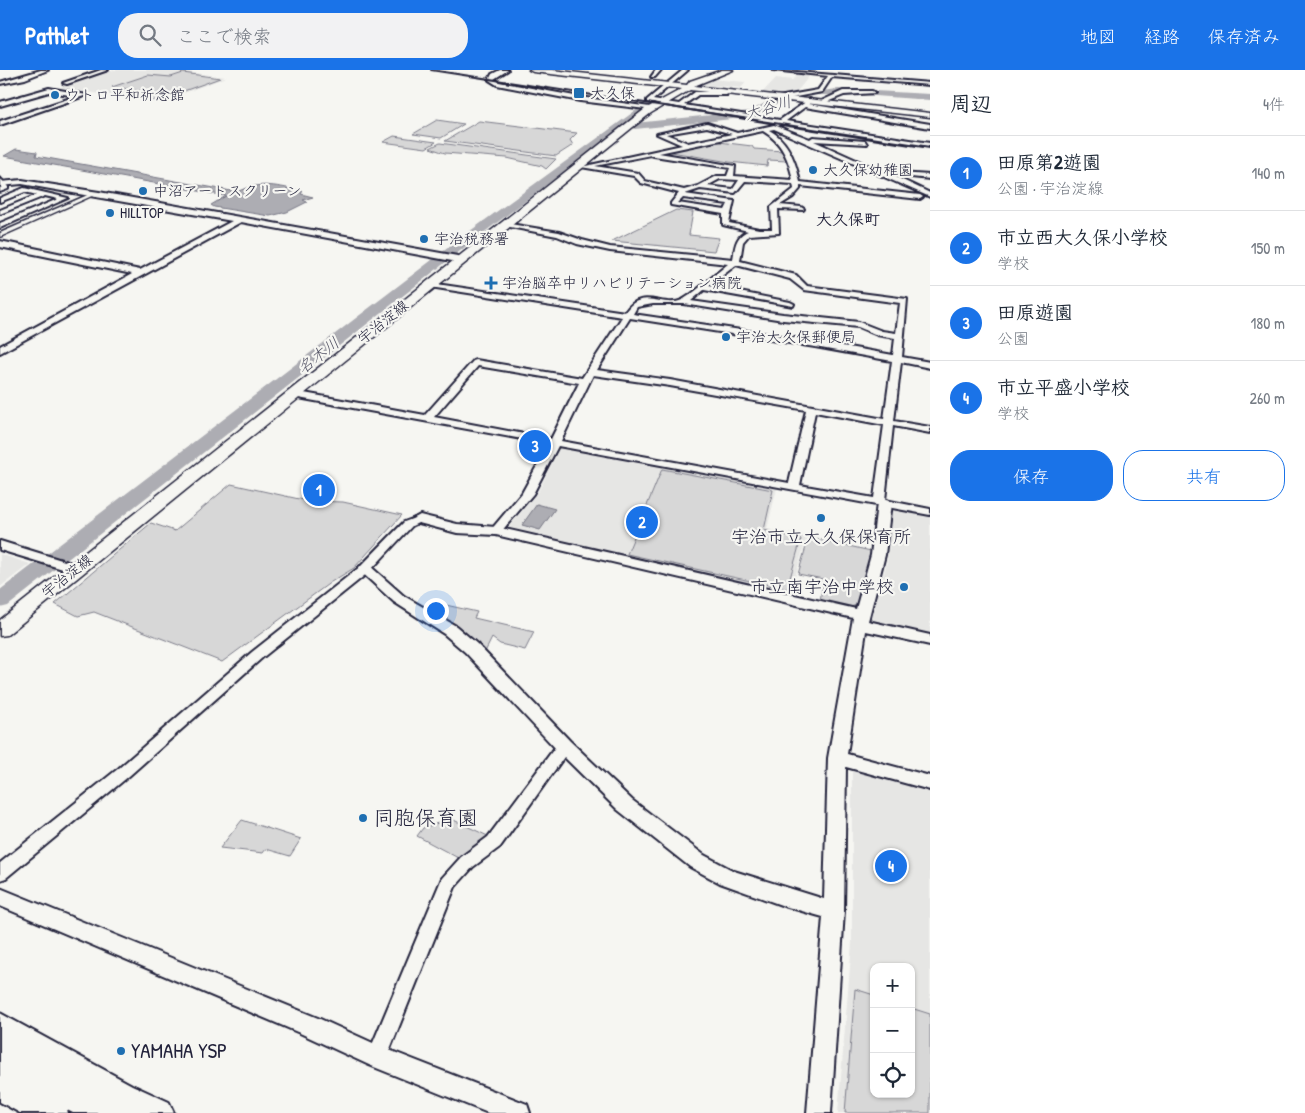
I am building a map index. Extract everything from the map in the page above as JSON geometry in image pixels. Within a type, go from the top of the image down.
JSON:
[{"type":"highway","points":[[0,1027],[121,1096],[158,1113]]},
{"type":"highway","points":[[0,1056],[105,1113]]},
{"type":"highway","points":[[0,1084],[52,1113]]},
{"type":"main road","points":[[533,70],[930,116]]},
{"type":"main road","name":"宇治淀線","points":[[0,630],[71,567],[430,285],[457,259],[504,225],[658,105],[677,96],[700,79],[729,70]]},
{"type":"street","points":[[8,83],[44,70]]},
{"type":"street","points":[[65,83],[106,70]]},
{"type":"street","points":[[505,70],[494,75],[491,79],[497,83],[580,99],[681,105],[711,102],[724,93],[728,100]]},
{"type":"street","points":[[653,76],[659,70]]},
{"type":"street","points":[[686,70],[649,101],[658,105],[728,118],[901,137],[930,138]]},
{"type":"street","points":[[775,70],[807,71],[846,77],[930,84]]},
{"type":"street","points":[[846,77],[848,70]]},
{"type":"street","points":[[785,99],[820,92],[831,75]]},
{"type":"street","points":[[0,83],[27,85]]},
{"type":"street","points":[[36,87],[44,89]]},
{"type":"street","points":[[0,104],[49,90],[84,95],[0,123]]},
{"type":"street","points":[[681,105],[697,93],[736,114],[779,124],[805,139],[930,196]]},
{"type":"street","points":[[820,102],[843,93],[871,93]]},
{"type":"street","points":[[677,96],[690,98]]},
{"type":"street","points":[[779,124],[807,103],[930,126]]},
{"type":"street","points":[[731,106],[736,114]]},
{"type":"street","points":[[878,144],[901,137],[915,124],[930,116]]},
{"type":"street","points":[[581,166],[779,124],[816,122],[869,128]]},
{"type":"street","points":[[686,144],[660,134],[707,124],[736,134]]},
{"type":"street","points":[[581,166],[636,174],[643,182],[683,194],[732,202],[727,212],[725,224],[776,231],[772,214],[774,207],[795,191],[796,183],[792,159],[771,132],[764,128]]},
{"type":"street","points":[[683,129],[712,139]]},
{"type":"street","points":[[901,137],[930,145]]},
{"type":"street","points":[[901,137],[930,150]]},
{"type":"street","points":[[805,139],[870,143]]},
{"type":"street","points":[[649,153],[734,167],[730,178]]},
{"type":"street","points":[[695,170],[705,163]]},
{"type":"street","points":[[879,172],[930,177]]},
{"type":"street","points":[[727,212],[673,204],[683,194],[719,178],[796,183],[930,196]]},
{"type":"street","points":[[700,187],[735,192],[743,179]]},
{"type":"street","points":[[1,185],[22,182],[457,259]]},
{"type":"street","points":[[0,200],[24,190],[65,198],[0,226]]},
{"type":"street","points":[[0,214],[45,194]]},
{"type":"street","points":[[0,235],[92,195]]},
{"type":"street","points":[[774,207],[801,209]]},
{"type":"street","points":[[0,214],[16,218]]},
{"type":"street","points":[[2,348],[239,220]]},
{"type":"street","points":[[504,225],[559,234],[580,242],[610,249],[735,262],[793,277],[796,295],[783,317]]},
{"type":"street","points":[[684,302],[737,260],[738,246],[741,238],[748,232],[759,230]]},
{"type":"street","points":[[0,244],[140,273]]},
{"type":"street","points":[[430,285],[628,314],[930,364]]},
{"type":"street","points":[[702,287],[904,301],[889,423],[878,555],[860,620],[837,758],[834,911],[819,1113]]},
{"type":"street","points":[[496,531],[527,494],[587,377],[634,305],[640,302],[684,302],[783,317],[858,324],[880,333],[900,336]]},
{"type":"street","points":[[427,419],[476,363],[587,377],[662,382],[930,430]]},
{"type":"street","points":[[293,394],[930,512]]},
{"type":"street","points":[[794,486],[811,409]]},
{"type":"street","points":[[0,872],[124,772],[215,694],[257,655],[365,569],[408,524],[420,518],[446,528],[496,531],[860,620],[930,640]]},
{"type":"street","points":[[0,545],[71,567]]},
{"type":"street","points":[[365,569],[399,599],[450,630],[471,648],[564,746],[625,805],[698,861],[728,877],[784,897],[834,911]]},
{"type":"street","points":[[377,1057],[448,883],[467,862],[494,842],[564,746]]},
{"type":"street","points":[[837,758],[930,783]]},
{"type":"street","points":[[0,897],[310,1026],[377,1057],[518,1113]]},
{"type":"shaded area","points":[[114,70],[169,70],[226,77],[160,102],[57,88]]},
{"type":"shaded area","points":[[183,73],[220,78],[156,101],[127,97],[141,91],[112,87],[148,75],[171,77]]},
{"type":"shaded area","points":[[799,73],[811,74],[798,90],[798,93],[781,97],[760,95],[776,78],[792,80]]},
{"type":"shaded area","points":[[709,79],[746,82],[741,88],[705,87],[698,84]]},
{"type":"shaded area","points":[[437,120],[464,124],[441,138],[413,134]]},
{"type":"shaded area","points":[[479,121],[577,133],[570,140],[573,145],[556,156],[445,141]]},
{"type":"shaded area","points":[[394,136],[436,142],[426,148],[383,142]]},
{"type":"shaded area","points":[[711,141],[752,146],[754,149],[783,151],[787,161],[768,160],[767,166],[729,162],[666,151]]},
{"type":"shaded area","points":[[440,143],[556,159],[546,169],[542,166],[507,158],[445,153],[430,148]]},
{"type":"shaded area","points":[[16,149],[37,152],[36,156],[237,192],[254,186],[270,185],[303,191],[301,194],[313,197],[303,200],[307,202],[287,212],[270,216],[214,207],[211,205],[226,196],[4,156]]},
{"type":"shaded area","points":[[676,210],[693,212],[689,235],[719,238],[714,251],[612,241]]},
{"type":"shaded area","points":[[524,438],[551,443],[545,454],[518,448]]},
{"type":"shaded area","points":[[560,447],[777,488],[767,529],[807,537],[790,594],[553,542],[509,527],[538,492]]},
{"type":"shaded area","points":[[662,469],[773,490],[764,530],[801,539],[787,589],[627,554]]},
{"type":"shaded area","points":[[231,484],[308,501],[343,502],[402,515],[354,568],[331,582],[222,662],[94,612],[78,616],[55,604],[151,523],[175,531]]},
{"type":"shaded area","points":[[537,504],[555,509],[540,530],[522,525]]},
{"type":"shaded area","name":"市立南宇治中学校","points":[[893,508],[930,515],[930,636],[869,623],[887,562]]},
{"type":"shaded area","points":[[813,538],[871,551],[857,605],[847,608],[820,602],[823,579],[798,574],[808,540],[812,541]]},
{"type":"shaded area","points":[[0,554],[30,564],[0,587]]},
{"type":"shaded area","points":[[437,603],[477,612],[474,618],[534,632],[525,650],[500,644],[492,638],[485,652],[460,628],[433,610]]},
{"type":"shaded area","points":[[852,771],[930,791],[930,1113],[838,1113],[852,942]]},
{"type":"shaded area","points":[[445,816],[490,837],[460,859],[417,836],[423,828],[441,822]]},
{"type":"shaded area","points":[[242,820],[301,839],[290,856],[266,849],[263,853],[220,848]]},
{"type":"shaded area","points":[[855,989],[870,994],[870,1098],[915,1098],[915,1009],[930,1014],[930,1113],[845,1113]]},
{"type":"waterway","name":"大谷川","points":[[635,126],[752,114],[772,103],[815,93],[862,92],[930,97]]},
{"type":"waterway","name":"名木川","points":[[0,601],[470,237],[639,111]]},
{"type":"railway","points":[[431,70],[930,147]]},
{"type":"place","name":"大久保","points":[[579,93]]},
{"type":"place","name":"ウトロ平和祈念館","points":[[55,95]]},
{"type":"place","name":"大久保幼稚園","points":[[813,170]]},
{"type":"place","name":"中沼アートスクリーン","points":[[143,191]]},
{"type":"place","name":"HILLTOP","points":[[110,213]]},
{"type":"place","name":"宇治税務署","points":[[424,239]]},
{"type":"place","name":"宇治脳卒中リハビリテーション病院","points":[[491,283]]},
{"type":"place","name":"宇治大久保郵便局","points":[[726,337]]},
{"type":"place","name":"田原遊園","points":[[535,446]]},
{"type":"place","name":"田原第2遊園","points":[[319,490]]},
{"type":"place","name":"宇治市立大久保保育所","points":[[821,518]]},
{"type":"place","name":"市立西大久保小学校","points":[[642,522]]},
{"type":"place","name":"市立南宇治中学校","points":[[904,587]]},
{"type":"place","name":"同胞保育園","points":[[363,818]]},
{"type":"place","name":"市立平盛小学校","points":[[891,866]]},
{"type":"place","name":"YAMAHA YSP","points":[[121,1051]]},
{"type":"district","name":"大久保町","points":[[848,219]]}]
